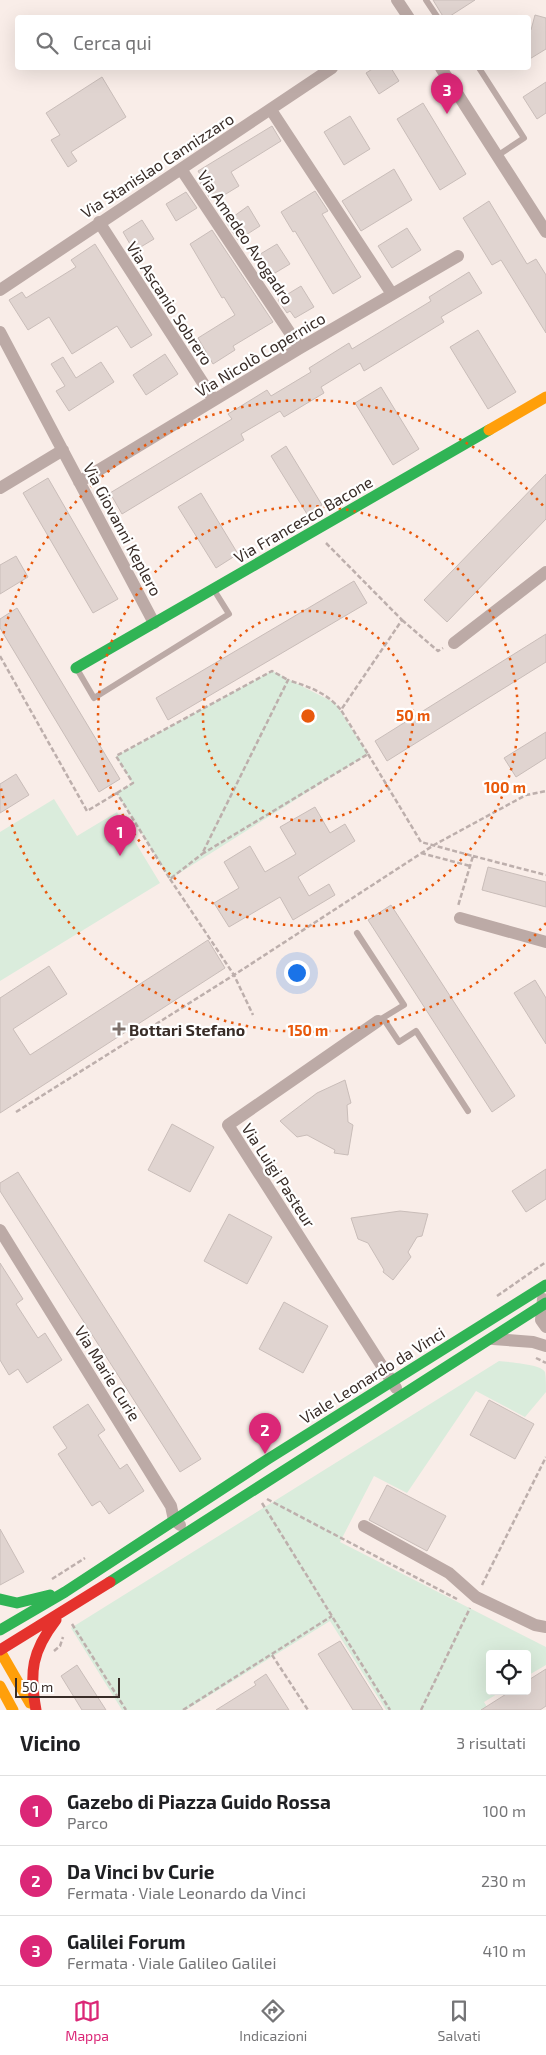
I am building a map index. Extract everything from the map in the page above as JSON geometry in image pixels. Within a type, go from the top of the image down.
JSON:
[{"type":"street","points":[[397,0],[406,15]]},
{"type":"street","name":"Via Stanislao Cannizzaro","points":[[0,290],[99,222],[329,70]]},
{"type":"street","points":[[442,70],[546,232]]},
{"type":"street","points":[[271,110],[392,294]]},
{"type":"street","name":"Via Amedeo Avogadro","points":[[181,169],[300,348]]},
{"type":"street","name":"Via Ascanio Sobrero","points":[[99,222],[214,400]]},
{"type":"street","name":"Via Nicolò Copernico","points":[[80,482],[300,348],[458,256]]},
{"type":"street","name":"Via Giovanni Keplero","points":[[0,332],[154,623]]},
{"type":"street","name":"Via Francesco Bacone","points":[[76,668],[546,397]]},
{"type":"street","points":[[0,488],[63,450]]},
{"type":"street","points":[[454,642],[546,572]]},
{"type":"street","points":[[460,918],[546,942]]},
{"type":"street","name":"Via Luigi Pasteur","points":[[381,1020],[228,1125],[401,1397]]},
{"type":"street","name":"Via Marie Curie","points":[[0,1230],[172,1506],[174,1520]]},
{"type":"street","name":"Viale Leonardo da Vinci","points":[[0,1630],[65,1592],[174,1520],[546,1285]]},
{"type":"street","points":[[546,1290],[541,1320],[546,1327]]},
{"type":"street","name":"Viale Leonardo da Vinci","points":[[62,1613],[544,1305]]},
{"type":"street","points":[[493,1339],[533,1342],[546,1346]]},
{"type":"street","points":[[174,1520],[188,1532]]},
{"type":"street","points":[[364,1526],[449,1573],[473,1601],[534,1626],[546,1627]]},
{"type":"street","points":[[0,1599],[17,1603],[65,1592]]},
{"type":"street","points":[[35,1710],[0,1651],[62,1613]]},
{"type":"street","points":[[35,1710],[31,1684],[34,1658],[45,1633],[62,1613]]},
{"type":"street","points":[[0,1686],[13,1710]]},
{"type":"lane","points":[[426,0],[436,15]]},
{"type":"lane","points":[[480,70],[524,138],[497,156]]},
{"type":"lane","points":[[76,668],[94,698],[229,614],[213,589]]},
{"type":"lane","points":[[357,933],[404,1005],[381,1020],[399,1042],[416,1031],[468,1111]]},
{"type":"path","points":[[314,531],[402,620],[438,651],[454,642]]},
{"type":"path","points":[[341,710],[402,620]]},
{"type":"path","points":[[0,656],[88,811],[132,783],[116,756],[272,671],[288,680],[317,690],[331,699],[341,710],[422,842],[546,875]]},
{"type":"path","points":[[202,854],[288,680]]},
{"type":"path","points":[[170,879],[202,854],[368,754]]},
{"type":"path","points":[[16,1112],[234,975],[434,845],[526,795],[546,791]]},
{"type":"path","points":[[117,792],[170,879],[234,975],[253,1015]]},
{"type":"path","points":[[422,853],[470,866]]},
{"type":"path","points":[[460,918],[455,916],[473,856]]},
{"type":"path","points":[[420,1710],[546,1457]]},
{"type":"path","points":[[266,1498],[473,1601]]},
{"type":"path","points":[[262,1501],[390,1710]]},
{"type":"path","points":[[183,1710],[332,1616]]},
{"type":"path","points":[[71,1623],[126,1710]]},
{"type":"path","points":[[272,1655],[308,1710]]},
{"type":"green space","points":[[272,671],[335,703],[368,754],[170,879],[117,793],[132,783],[116,756]]},
{"type":"green space","points":[[54,799],[77,836],[117,812],[160,883],[0,981],[0,832]]},
{"type":"green space","points":[[499,1361],[531,1365],[545,1372],[546,1392],[525,1417],[476,1391],[407,1493],[374,1476],[340,1542],[546,1647],[546,1665],[531,1674],[531,1650],[486,1650],[486,1695],[495,1695],[484,1702],[489,1710],[386,1710],[330,1621],[186,1710],[122,1710],[71,1628]]},
{"type":"building","points":[[433,0],[475,0],[452,15],[442,15]]},
{"type":"building","points":[[535,15],[546,18],[546,49],[531,58],[531,30]]},
{"type":"building","points":[[371,70],[392,70],[399,81],[379,94],[366,73]]},
{"type":"building","points":[[102,77],[126,117],[71,152],[77,161],[68,167],[51,140],[60,135],[46,113]]},
{"type":"building","points":[[546,82],[546,113],[537,119],[523,97]]},
{"type":"building","points":[[423,103],[466,174],[440,190],[397,119]]},
{"type":"building","points":[[350,116],[370,149],[344,165],[324,132]]},
{"type":"building","points":[[272,126],[281,141],[231,172],[239,186],[216,200],[214,198],[211,200],[200,183],[204,181],[198,171]]},
{"type":"building","points":[[394,169],[412,200],[361,231],[342,201]]},
{"type":"building","points":[[315,191],[328,211],[322,214],[361,277],[333,294],[295,231],[293,232],[281,212]]},
{"type":"building","points":[[186,192],[197,208],[176,221],[166,204]]},
{"type":"building","points":[[489,201],[527,264],[536,259],[546,275],[546,333],[501,260],[492,265],[463,218]]},
{"type":"building","points":[[248,206],[260,226],[238,240],[226,222]]},
{"type":"building","points":[[142,220],[154,239],[134,251],[123,232]]},
{"type":"building","points":[[407,228],[421,250],[392,268],[378,246]]},
{"type":"building","points":[[212,230],[273,322],[233,346],[235,350],[213,364],[198,338],[235,315],[224,297],[222,298],[190,244]]},
{"type":"building","points":[[95,244],[152,335],[131,348],[117,326],[72,354],[49,317],[28,330],[9,300],[22,292],[26,298],[76,267],[71,260]]},
{"type":"building","points":[[277,244],[290,264],[270,276],[257,256]]},
{"type":"building","points":[[469,272],[482,293],[441,317],[444,322],[364,371],[360,363],[321,387],[324,393],[284,417],[280,411],[241,434],[244,440],[122,514],[110,493],[232,419],[228,414],[267,390],[271,396],[311,372],[309,368],[349,343],[352,349],[431,301],[429,297]]},
{"type":"building","points":[[301,286],[314,307],[295,318],[290,311],[287,313],[278,300]]},
{"type":"building","points":[[478,330],[516,392],[488,409],[450,347]]},
{"type":"building","points":[[165,354],[178,374],[146,395],[133,375]]},
{"type":"building","points":[[63,357],[76,378],[101,362],[114,382],[69,411],[56,391],[65,386],[51,364]]},
{"type":"building","points":[[381,387],[419,449],[393,465],[355,403]]},
{"type":"building","points":[[286,446],[322,505],[307,514],[271,456]]},
{"type":"building","points":[[546,474],[546,519],[447,622],[424,600]]},
{"type":"building","points":[[48,478],[118,599],[93,613],[23,493]]},
{"type":"building","points":[[201,493],[238,554],[216,568],[178,507]]},
{"type":"building","points":[[16,556],[28,577],[0,594],[0,565]]},
{"type":"building","points":[[354,581],[367,603],[168,720],[156,698]]},
{"type":"building","points":[[17,608],[120,779],[99,792],[0,628],[0,619]]},
{"type":"building","points":[[546,634],[546,662],[387,761],[375,741]]},
{"type":"building","points":[[546,732],[546,758],[516,777],[504,758]]},
{"type":"building","points":[[16,774],[29,795],[0,813],[0,784]]},
{"type":"building","points":[[315,807],[330,833],[345,824],[355,841],[298,877],[309,896],[329,884],[335,895],[293,920],[280,897],[229,927],[214,903],[239,888],[224,862],[250,846],[265,872],[296,854],[280,827]]},
{"type":"building","points":[[488,867],[546,882],[546,907],[482,890]]},
{"type":"building","points":[[391,905],[515,1096],[492,1112],[368,920]]},
{"type":"building","points":[[208,940],[225,968],[0,1113],[0,998],[49,966],[67,994],[13,1029],[30,1055]]},
{"type":"building","points":[[535,980],[546,998],[546,1044],[514,993]]},
{"type":"building","points":[[345,1080],[351,1103],[347,1105],[348,1122],[353,1125],[348,1155],[334,1153],[335,1150],[307,1135],[297,1137],[280,1121],[317,1093]]},
{"type":"building","points":[[172,1124],[214,1147],[190,1192],[148,1170]]},
{"type":"building","points":[[546,1169],[546,1199],[526,1212],[512,1191]]},
{"type":"building","points":[[18,1172],[201,1459],[180,1472],[0,1191],[0,1183]]},
{"type":"building","points":[[400,1211],[428,1214],[422,1236],[417,1237],[408,1252],[411,1257],[393,1280],[383,1272],[384,1270],[368,1243],[358,1239],[351,1218]]},
{"type":"building","points":[[229,1214],[272,1237],[247,1284],[204,1261]]},
{"type":"building","points":[[0,1263],[23,1299],[16,1304],[38,1338],[45,1333],[62,1360],[27,1383],[18,1369],[9,1375],[0,1360]]},
{"type":"building","points":[[284,1302],[328,1326],[303,1373],[259,1349]]},
{"type":"building","points":[[489,1400],[534,1424],[515,1459],[470,1435]]},
{"type":"building","points":[[88,1404],[105,1430],[98,1435],[120,1469],[127,1464],[144,1491],[109,1514],[100,1501],[92,1506],[58,1454],[67,1448],[53,1427]]},
{"type":"building","points":[[387,1485],[446,1516],[427,1551],[369,1520]]},
{"type":"building","points":[[0,1529],[24,1572],[0,1585]]},
{"type":"building","points":[[340,1641],[383,1710],[353,1710],[318,1654]]},
{"type":"building","points":[[77,1665],[106,1710],[82,1710],[61,1676]]},
{"type":"building","points":[[546,1669],[546,1706],[540,1710],[481,1710],[505,1695],[531,1695],[531,1678]]},
{"type":"building","points":[[266,1674],[289,1710],[216,1710],[256,1685],[254,1682]]},
{"type":"traffic: fast","points":[[76,668],[489,430]]},
{"type":"traffic: fast","points":[[0,1630],[65,1592],[268,1459],[546,1285]]},
{"type":"traffic: fast","points":[[110,1582],[546,1303]]},
{"type":"traffic: fast","points":[[0,1599],[17,1603],[50,1595]]},
{"type":"traffic: slow","points":[[489,430],[546,397]]},
{"type":"traffic: slow","points":[[0,1651],[30,1703]]},
{"type":"traffic: slow","points":[[0,1686],[13,1710]]},
{"type":"traffic: jam","points":[[0,1650],[110,1582]]},
{"type":"traffic: jam","points":[[36,1710],[33,1684],[34,1662],[42,1642],[56,1620]]},
{"type":"place","name":"Galilei Forum","points":[[447,114]]},
{"type":"place","name":"Gazebo di Piazza Guido Rossa","points":[[120,856]]},
{"type":"place","name":"Bottari Stefano","points":[[119,1029]]},
{"type":"place","name":"Da Vinci bv Curie","points":[[265,1454]]}]
